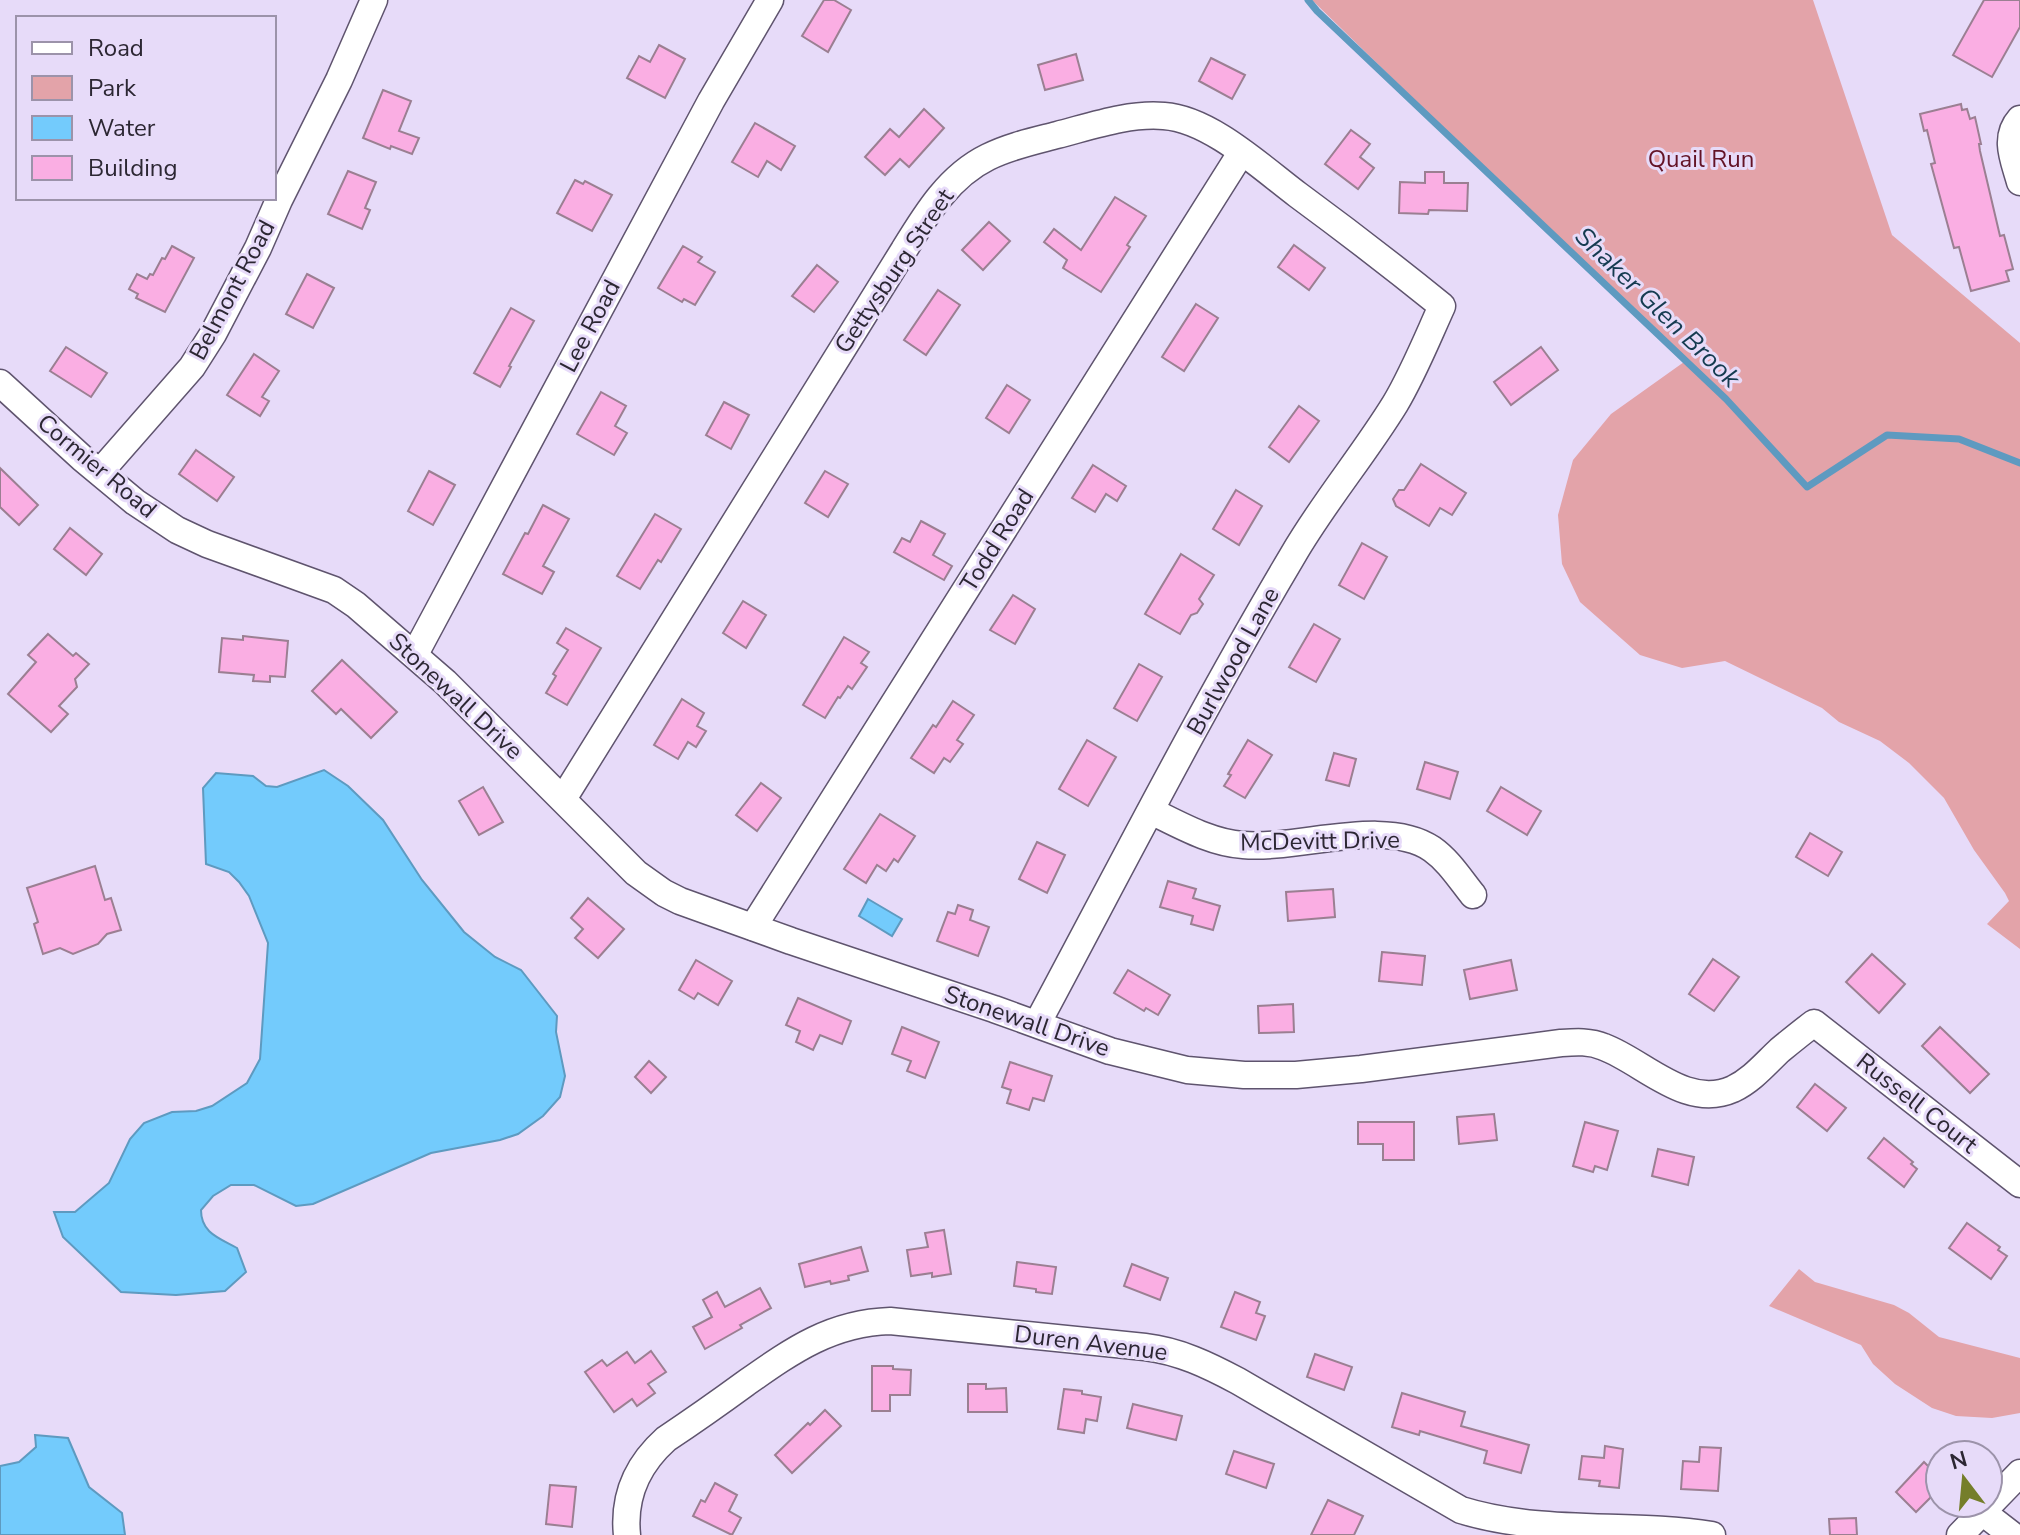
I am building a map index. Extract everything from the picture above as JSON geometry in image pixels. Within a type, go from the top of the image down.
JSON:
[{"type":"street","name":"Belmont Road","points":[[100,472],[192,367],[213,334],[339,80],[374,0]]},
{"type":"street","name":"Lee Road","points":[[415,654],[689,143],[770,0]]},
{"type":"street","name":"Gettysburg Street","points":[[563,799],[930,209],[959,177],[985,158],[1015,146],[1111,121],[1165,116],[1196,124],[1241,153],[1442,306]]},
{"type":"street","points":[[2020,119],[2013,128],[2010,144],[2020,182]]},
{"type":"street","name":"Todd Road","points":[[753,927],[1241,153]]},
{"type":"street","name":"Burlwood Lane","points":[[1037,1024],[1293,554],[1396,402],[1442,306]]},
{"type":"street","name":"Cormier Road","points":[[0,383],[135,502],[177,530],[334,590]]},
{"type":"street","name":"Stonewall Drive","points":[[334,590],[415,654],[648,883],[680,901],[1110,1051],[1187,1070],[1296,1075],[1561,1043],[1588,1043],[1628,1057],[1682,1090],[1702,1094],[1730,1090],[1746,1082],[1814,1023]]},
{"type":"street","name":"McDevitt Drive","points":[[1151,811],[1209,837],[1238,845],[1259,846],[1363,836],[1413,839],[1440,855],[1473,895]]},
{"type":"street","name":"Russell Court","points":[[1814,1023],[2020,1184]]},
{"type":"street","name":"Duren Avenue","points":[[627,1535],[626,1510],[633,1482],[647,1459],[666,1439],[804,1344],[841,1328],[870,1321],[1145,1347],[1180,1355],[1238,1381],[1461,1510],[1485,1519],[1521,1526],[1712,1535]]},
{"type":"street","points":[[2004,1489],[2020,1473]]},
{"type":"street","points":[[1960,1535],[1974,1519]]},
{"type":"street","points":[[1991,1519],[2012,1535]]},
{"type":"green space","name":"Quail Run","points":[[1312,0],[1813,0],[1892,235],[2020,343],[2020,949],[1987,924],[2009,901],[2005,893],[1974,850],[1944,798],[1909,763],[1880,741],[1839,722],[1822,708],[1725,661],[1682,668],[1640,655],[1580,602],[1562,564],[1558,515],[1573,460],[1611,414],[1684,362]]},
{"type":"green space","points":[[1799,1269],[1815,1282],[1894,1305],[1939,1337],[2020,1358],[2020,1413],[1992,1418],[1956,1416],[1932,1408],[1895,1384],[1873,1364],[1861,1345],[1769,1306]]},
{"type":"water","points":[[324,770],[348,786],[383,820],[422,880],[464,932],[495,957],[521,970],[557,1016],[556,1032],[565,1076],[560,1097],[543,1116],[518,1134],[431,1153],[313,1204],[296,1206],[254,1185],[231,1185],[213,1196],[201,1210],[202,1218],[212,1234],[237,1248],[246,1272],[225,1291],[176,1295],[121,1292],[63,1237],[54,1212],[75,1212],[109,1183],[130,1139],[144,1123],[172,1112],[196,1111],[212,1106],[247,1083],[260,1059],[268,943],[249,896],[239,882],[229,872],[206,864],[203,788],[216,773],[253,776],[266,786],[277,787]]},
{"type":"water","points":[[868,899],[902,919],[892,936],[859,916]]},
{"type":"water","points":[[35,1435],[68,1438],[89,1487],[122,1513],[125,1535],[0,1535],[0,1466],[19,1462],[36,1447]]},
{"type":"building","points":[[824,0],[834,0],[851,10],[828,52],[802,36]]},
{"type":"building","points":[[1984,0],[2020,0],[2020,27],[1992,77],[1953,55]]},
{"type":"building","points":[[659,45],[685,59],[665,98],[627,78],[639,56],[650,62]]},
{"type":"building","points":[[1076,54],[1083,80],[1045,90],[1038,65]]},
{"type":"building","points":[[1211,58],[1245,75],[1232,99],[1199,81]]},
{"type":"building","points":[[383,90],[411,101],[399,131],[419,138],[412,154],[363,138]]},
{"type":"building","points":[[1961,104],[1962,110],[1967,109],[1970,119],[1975,117],[2000,236],[2004,235],[2013,269],[2006,271],[2009,281],[1971,291],[1959,247],[1954,248],[1931,164],[1935,163],[1927,130],[1924,131],[1920,114]]},
{"type":"building","points":[[924,109],[944,128],[909,167],[900,159],[885,175],[865,157],[890,129],[899,137]]},
{"type":"building","points":[[755,123],[795,146],[781,170],[767,161],[758,177],[732,162]]},
{"type":"building","points":[[1351,130],[1370,144],[1360,157],[1374,168],[1358,189],[1325,164]]},
{"type":"building","points":[[348,171],[376,182],[365,208],[370,210],[362,229],[328,214]]},
{"type":"building","points":[[1425,172],[1444,172],[1444,183],[1468,183],[1467,211],[1399,213],[1400,182],[1425,183]]},
{"type":"building","points":[[575,180],[583,184],[585,181],[612,195],[592,231],[557,213]]},
{"type":"building","points":[[1115,197],[1146,216],[1101,292],[1063,268],[1067,260],[1044,242],[1054,229],[1081,250]]},
{"type":"building","points":[[989,222],[1010,241],[983,270],[962,250]]},
{"type":"building","points":[[1294,245],[1325,268],[1309,290],[1278,267]]},
{"type":"building","points":[[172,246],[194,258],[165,312],[136,298],[138,294],[129,289],[137,274],[147,279],[150,274],[153,275]]},
{"type":"building","points":[[683,246],[702,257],[698,262],[715,272],[695,305],[684,299],[682,302],[658,288]]},
{"type":"building","points":[[817,265],[838,282],[814,312],[792,296]]},
{"type":"building","points":[[307,274],[334,288],[313,328],[286,314]]},
{"type":"building","points":[[938,290],[960,305],[926,355],[904,340]]},
{"type":"building","points":[[1196,304],[1218,318],[1184,371],[1162,357]]},
{"type":"building","points":[[511,308],[534,321],[500,387],[474,373]]},
{"type":"building","points":[[66,347],[107,373],[91,397],[50,371]]},
{"type":"building","points":[[1541,347],[1558,370],[1511,405],[1494,382]]},
{"type":"building","points":[[254,354],[279,371],[262,397],[269,401],[260,416],[227,395]]},
{"type":"building","points":[[1007,385],[1030,400],[1009,433],[986,418]]},
{"type":"building","points":[[601,392],[626,406],[615,426],[627,433],[614,455],[577,434]]},
{"type":"building","points":[[724,402],[749,415],[731,449],[706,435]]},
{"type":"building","points":[[1299,406],[1319,421],[1289,462],[1269,447]]},
{"type":"building","points":[[196,450],[234,477],[217,501],[179,474]]},
{"type":"building","points":[[1421,464],[1466,493],[1452,515],[1440,508],[1429,526],[1396,506],[1393,499],[1399,490],[1404,490]]},
{"type":"building","points":[[1093,465],[1126,486],[1117,501],[1106,494],[1095,512],[1072,498]]},
{"type":"building","points":[[0,468],[38,505],[19,525],[0,507]]},
{"type":"building","points":[[429,471],[455,485],[433,525],[408,511]]},
{"type":"building","points":[[825,471],[848,484],[828,517],[805,503]]},
{"type":"building","points":[[1236,490],[1262,506],[1239,545],[1213,529]]},
{"type":"building","points":[[543,505],[569,519],[543,566],[554,572],[542,594],[503,574]]},
{"type":"building","points":[[655,514],[681,529],[640,589],[617,576]]},
{"type":"building","points":[[921,521],[945,534],[933,555],[952,566],[944,580],[894,552],[902,538],[910,542]]},
{"type":"building","points":[[70,528],[102,554],[86,575],[54,549]]},
{"type":"building","points":[[1362,543],[1387,557],[1364,599],[1339,585]]},
{"type":"building","points":[[1181,554],[1214,575],[1199,599],[1203,604],[1197,613],[1191,615],[1180,634],[1145,614]]},
{"type":"building","points":[[1013,595],[1035,609],[1015,644],[990,630]]},
{"type":"building","points":[[743,601],[766,615],[746,648],[723,633]]},
{"type":"building","points":[[1314,624],[1340,639],[1316,682],[1289,667]]},
{"type":"building","points":[[566,628],[601,648],[567,705],[546,693],[556,676],[553,674],[568,650],[557,643]]},
{"type":"building","points":[[48,634],[73,656],[76,653],[89,664],[75,679],[77,687],[59,706],[68,714],[51,732],[8,694],[36,662],[28,655]]},
{"type":"building","points":[[243,636],[288,641],[285,677],[270,676],[270,682],[253,681],[254,675],[219,672],[222,638],[243,640]]},
{"type":"building","points":[[844,637],[869,652],[861,663],[867,667],[852,689],[848,686],[838,697],[825,718],[803,705]]},
{"type":"building","points":[[342,660],[397,712],[371,738],[341,709],[336,714],[312,691]]},
{"type":"building","points":[[1139,664],[1162,677],[1137,721],[1114,708]]},
{"type":"building","points":[[682,699],[704,713],[697,726],[706,731],[696,747],[688,742],[678,759],[654,745]]},
{"type":"building","points":[[953,701],[974,715],[957,740],[963,744],[950,762],[944,758],[934,773],[911,758]]},
{"type":"building","points":[[1087,740],[1116,757],[1088,806],[1059,789]]},
{"type":"building","points":[[1248,740],[1272,755],[1245,798],[1224,786]]},
{"type":"building","points":[[1334,753],[1356,759],[1349,786],[1326,780]]},
{"type":"building","points":[[1425,762],[1458,772],[1450,799],[1417,789]]},
{"type":"building","points":[[761,783],[781,798],[757,831],[736,815]]},
{"type":"building","points":[[483,787],[503,822],[479,835],[459,801]]},
{"type":"building","points":[[1501,787],[1541,811],[1527,835],[1487,811]]},
{"type":"building","points":[[880,814],[915,836],[898,862],[894,859],[886,871],[877,865],[866,883],[844,869]]},
{"type":"building","points":[[1810,833],[1842,852],[1828,876],[1796,857]]},
{"type":"building","points":[[1037,842],[1065,855],[1047,893],[1019,879]]},
{"type":"building","points":[[95,866],[105,900],[111,898],[121,930],[107,934],[98,944],[73,954],[60,948],[43,954],[34,924],[38,922],[27,888]]},
{"type":"building","points":[[1168,881],[1196,889],[1193,898],[1220,906],[1213,930],[1191,924],[1193,916],[1160,907]]},
{"type":"building","points":[[1333,889],[1335,917],[1288,921],[1286,892]]},
{"type":"building","points":[[588,898],[624,929],[598,958],[575,938],[583,929],[571,918]]},
{"type":"building","points":[[958,905],[973,910],[970,920],[989,927],[978,956],[937,941],[948,912],[955,914]]},
{"type":"building","points":[[1382,952],[1425,956],[1422,985],[1379,981]]},
{"type":"building","points":[[1872,954],[1905,984],[1879,1013],[1846,982]]},
{"type":"building","points":[[1713,959],[1739,977],[1714,1011],[1689,994]]},
{"type":"building","points":[[696,960],[732,981],[718,1005],[698,993],[694,999],[679,990]]},
{"type":"building","points":[[1511,960],[1517,990],[1470,999],[1464,970]]},
{"type":"building","points":[[1128,970],[1170,995],[1158,1015],[1146,1008],[1144,1011],[1114,993]]},
{"type":"building","points":[[798,998],[851,1021],[842,1044],[820,1035],[813,1050],[796,1042],[800,1031],[786,1025]]},
{"type":"building","points":[[1293,1004],[1294,1032],[1259,1033],[1258,1006]]},
{"type":"building","points":[[902,1027],[939,1042],[925,1078],[907,1071],[911,1061],[892,1054]]},
{"type":"building","points":[[1940,1027],[1989,1074],[1970,1093],[1922,1046]]},
{"type":"building","points":[[649,1061],[666,1077],[651,1093],[635,1077]]},
{"type":"building","points":[[1010,1062],[1052,1076],[1044,1101],[1033,1098],[1029,1110],[1007,1103],[1011,1090],[1002,1087]]},
{"type":"building","points":[[1815,1084],[1846,1108],[1827,1131],[1797,1107]]},
{"type":"building","points":[[1494,1114],[1497,1140],[1459,1144],[1457,1117]]},
{"type":"building","points":[[1358,1122],[1414,1122],[1414,1160],[1383,1160],[1383,1144],[1358,1144]]},
{"type":"building","points":[[1585,1122],[1618,1131],[1607,1170],[1595,1166],[1593,1172],[1573,1166]]},
{"type":"building","points":[[1884,1138],[1917,1169],[1904,1187],[1868,1158]]},
{"type":"building","points":[[1658,1149],[1694,1157],[1688,1185],[1652,1176]]},
{"type":"building","points":[[1967,1223],[2000,1247],[1998,1250],[2007,1256],[1991,1279],[1949,1248]]},
{"type":"building","points":[[944,1230],[951,1274],[911,1276],[907,1250],[928,1247],[925,1233]]},
{"type":"building","points":[[861,1247],[868,1271],[848,1276],[849,1280],[805,1287],[799,1264]]},
{"type":"building","points":[[1017,1262],[1056,1267],[1052,1294],[1014,1286]]},
{"type":"building","points":[[1132,1264],[1168,1278],[1160,1300],[1124,1286]]},
{"type":"building","points":[[760,1288],[771,1308],[705,1349],[693,1327],[712,1317],[703,1300],[717,1292],[725,1307]]},
{"type":"building","points":[[1235,1292],[1260,1302],[1256,1313],[1265,1316],[1256,1340],[1221,1327]]},
{"type":"building","points":[[651,1351],[666,1372],[648,1384],[655,1393],[637,1406],[632,1399],[614,1412],[585,1372],[602,1360],[607,1366],[627,1352],[635,1363]]},
{"type":"building","points":[[1315,1354],[1352,1367],[1344,1390],[1307,1377]]},
{"type":"building","points":[[872,1366],[911,1370],[910,1395],[890,1395],[890,1411],[872,1411]]},
{"type":"building","points":[[968,1384],[986,1384],[986,1389],[1006,1388],[1007,1412],[968,1412]]},
{"type":"building","points":[[1064,1389],[1101,1397],[1097,1421],[1086,1419],[1084,1433],[1058,1429]]},
{"type":"building","points":[[1402,1393],[1465,1412],[1461,1426],[1529,1445],[1521,1473],[1484,1463],[1487,1451],[1420,1431],[1419,1435],[1392,1427]]},
{"type":"building","points":[[1133,1404],[1182,1416],[1176,1440],[1127,1428]]},
{"type":"building","points":[[825,1410],[841,1426],[792,1473],[775,1455]]},
{"type":"building","points":[[1605,1446],[1623,1449],[1619,1488],[1599,1486],[1600,1481],[1579,1479],[1582,1456],[1604,1458]]},
{"type":"building","points":[[1700,1447],[1721,1448],[1718,1491],[1681,1489],[1683,1461],[1699,1462]]},
{"type":"building","points":[[1234,1451],[1274,1464],[1266,1488],[1226,1474]]},
{"type":"building","points":[[1924,1462],[1924,1504],[1916,1512],[1896,1492]]},
{"type":"building","points":[[715,1483],[737,1495],[729,1511],[741,1518],[732,1535],[693,1516]]},
{"type":"building","points":[[550,1485],[576,1487],[572,1527],[546,1524]]},
{"type":"building","points":[[1328,1500],[1363,1516],[1354,1535],[1311,1535]]},
{"type":"building","points":[[1856,1518],[1857,1535],[1830,1535],[1829,1519]]},
{"type":"waterway","name":"Shaker Glen Brook","points":[[1308,0],[1726,399],[1807,487],[1887,435],[1959,439],[2020,463]]}]
